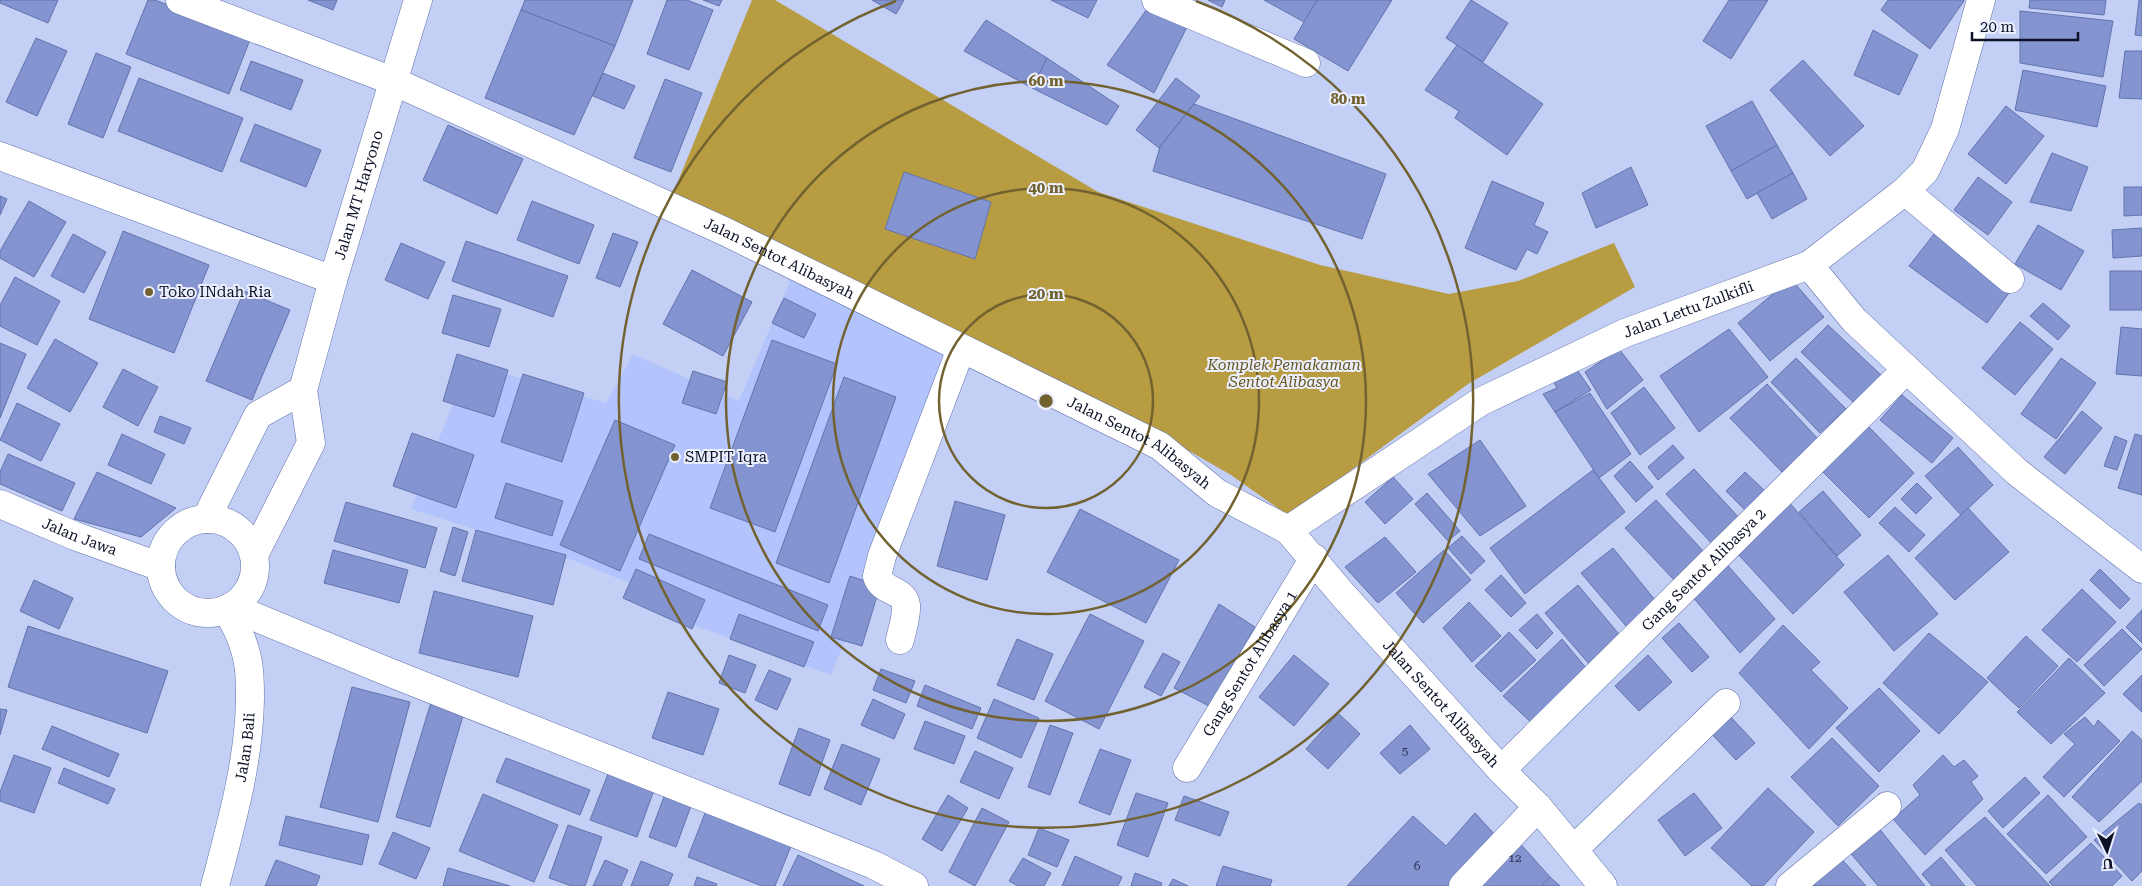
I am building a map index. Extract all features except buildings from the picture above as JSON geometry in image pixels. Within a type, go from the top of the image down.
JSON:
[{"type":"street","name":"Jalan Sentot Alibasyah","points":[[180,0],[393,81],[726,232],[1160,446],[1217,493],[1288,530],[1501,770],[1538,808],[1603,886]]},
{"type":"street","name":"Jalan MT Haryono","points":[[303,390],[333,280],[418,0]]},
{"type":"street","points":[[1156,0],[1306,63]]},
{"type":"street","name":"Jalan Lettu Zulkifli","points":[[1288,530],[1480,402],[1624,333],[1809,265],[1905,191],[1925,171],[1946,130],[1981,0]]},
{"type":"street","points":[[0,156],[333,280]]},
{"type":"street","points":[[1905,191],[2010,279]]},
{"type":"street","points":[[1809,265],[1854,320],[2017,472],[2142,569]]},
{"type":"street","points":[[900,640],[906,603],[902,596],[882,586],[877,576],[882,556],[961,348]]},
{"type":"street","name":"Gang Sentot Alibasya 2","points":[[1501,770],[1907,369]]},
{"type":"street","points":[[206,519],[258,415],[303,390],[311,443],[254,555]]},
{"type":"street","name":"Jalan Jawa","points":[[0,504],[75,536],[161,567]]},
{"type":"street","points":[[206,519],[220,520],[234,527],[246,539],[254,555],[253,579],[240,600],[228,608],[216,612],[204,612],[183,605],[168,589],[161,567],[163,553],[169,540],[179,529],[192,522],[206,519]]},
{"type":"street","name":"Gang Sentot Alibasya 1","points":[[1187,768],[1314,558]]},
{"type":"street","points":[[228,608],[874,864],[906,884]]},
{"type":"street","name":"Jalan Bali","points":[[215,886],[243,776],[250,721],[250,673],[246,650],[228,608]]},
{"type":"street","points":[[1574,849],[1726,703]]},
{"type":"street","points":[[1790,886],[1887,806]]},
{"type":"street","points":[[1463,886],[1538,808]]},
{"type":"shaded area","name":"SMPIT Iqra","points":[[796,267],[961,349],[831,675],[644,607],[649,591],[575,561],[411,509],[469,363],[606,403],[633,354],[739,401]]},
{"type":"green space","name":"Komplek Pemakaman Sentot Alibasya","points":[[752,0],[775,0],[1098,192],[1320,265],[1449,294],[1518,281],[1614,243],[1635,287],[1468,384],[1289,516],[1231,475],[1165,437],[672,196]]},
{"type":"place","name":"Toko INdah Ria","points":[[149,292]]},
{"type":"place","name":"SMPIT Iqra","points":[[675,457]]}]
